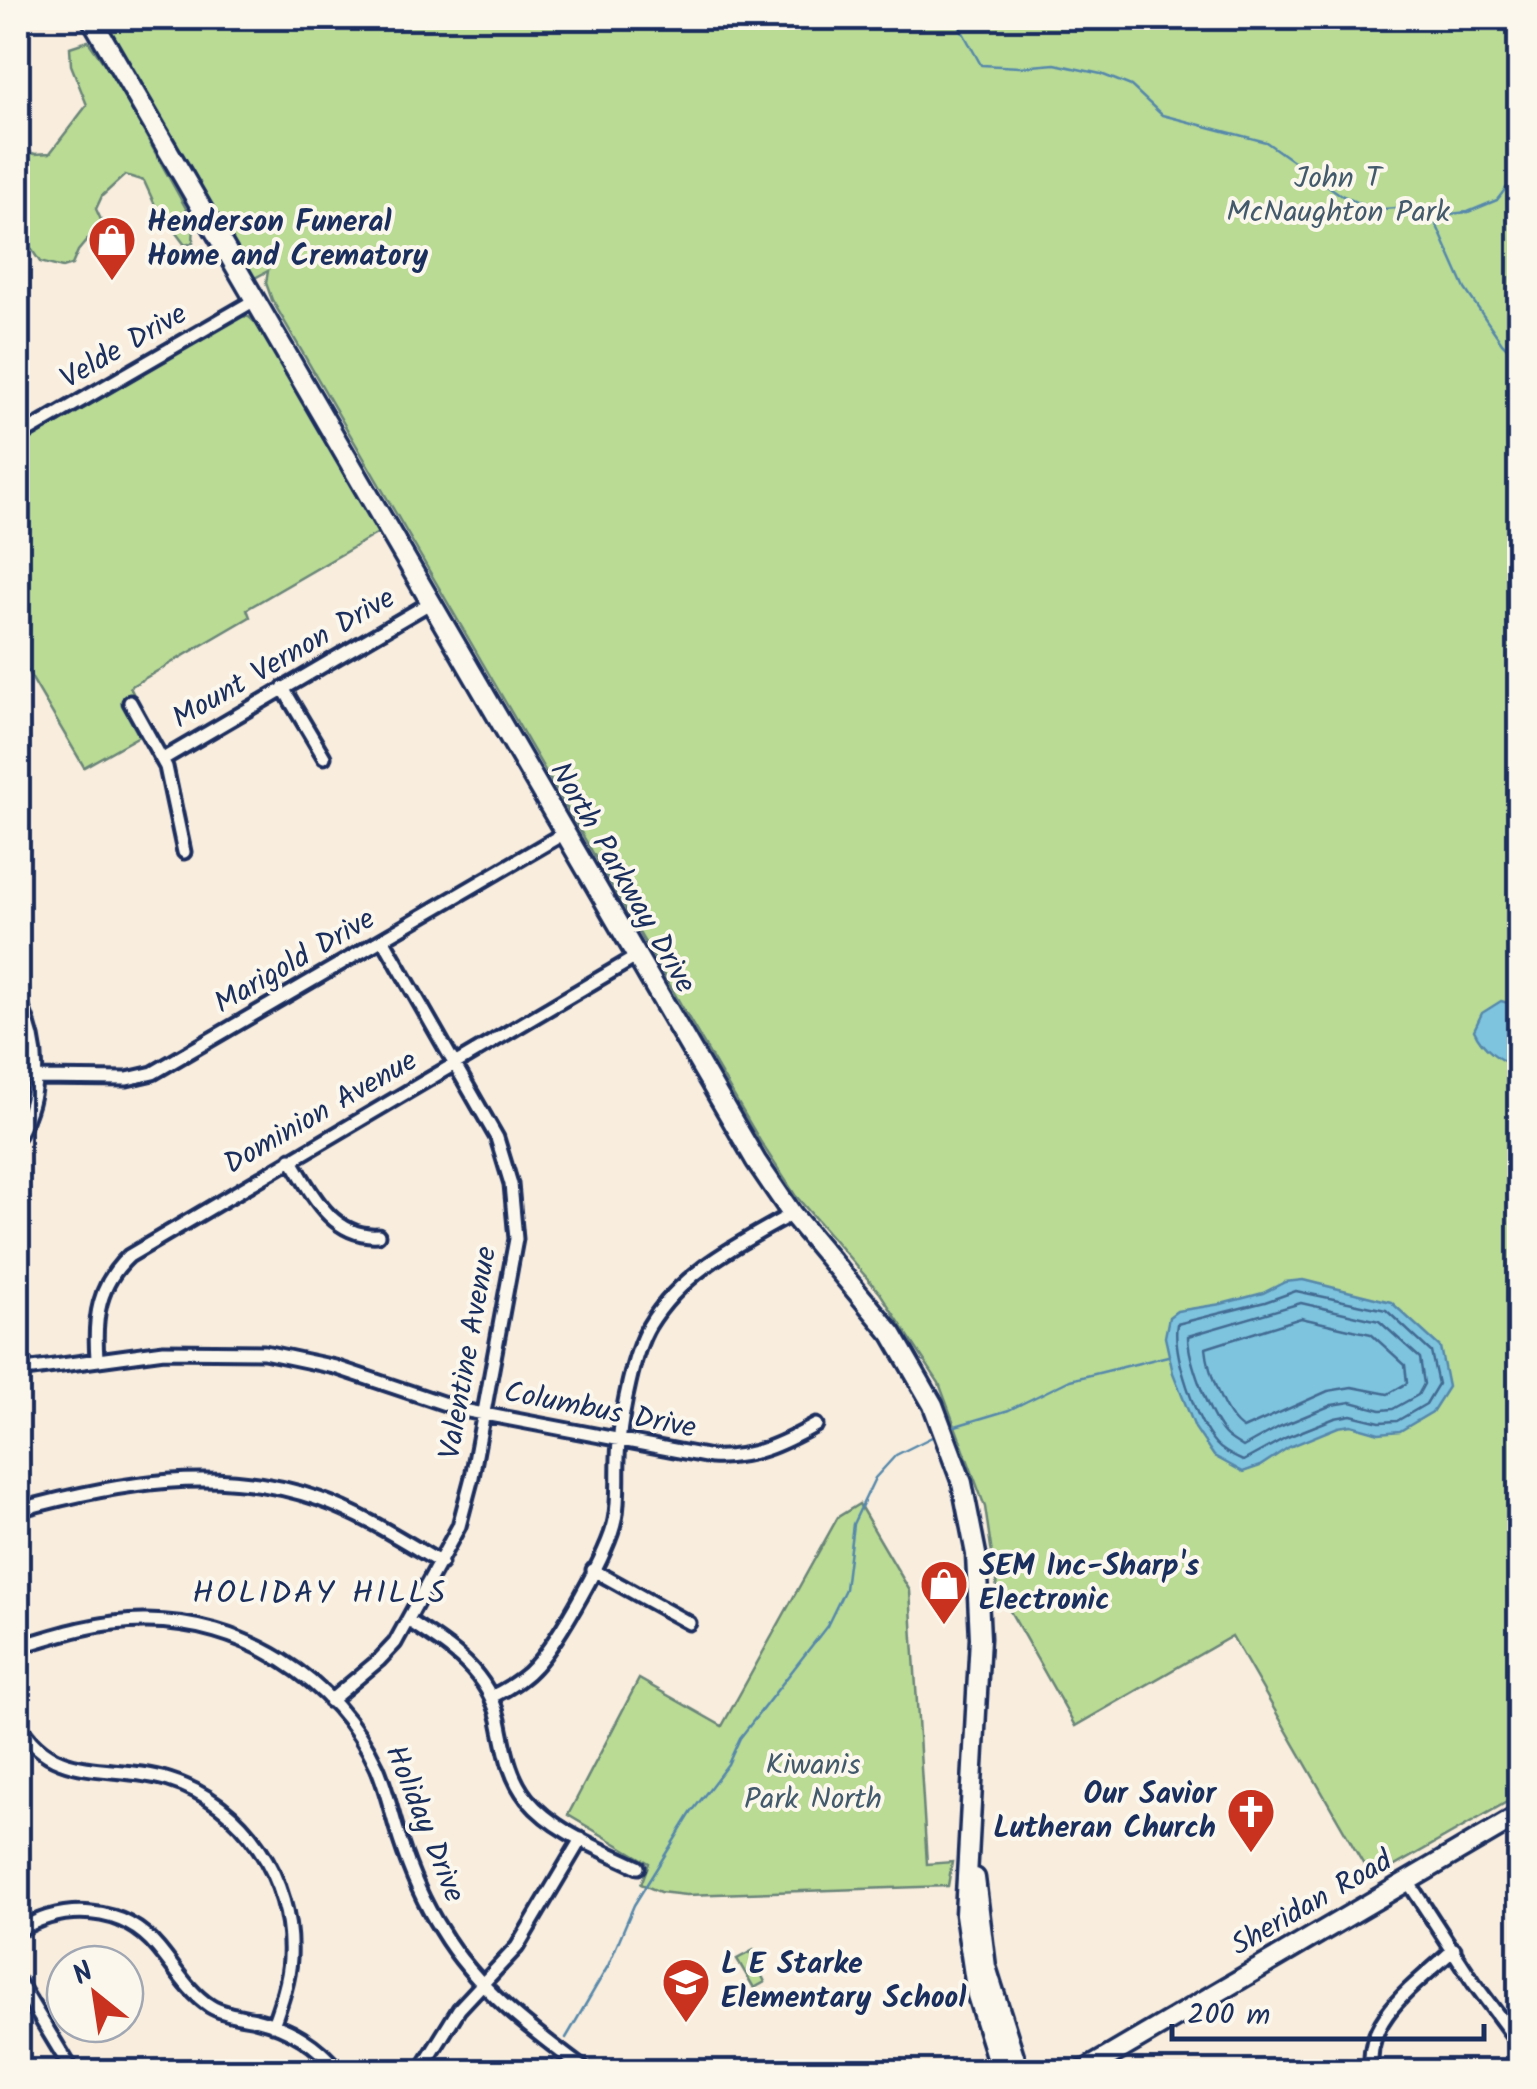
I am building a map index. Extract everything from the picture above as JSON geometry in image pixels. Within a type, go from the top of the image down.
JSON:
[{"type":"main road","name":"North Parkway Drive","points":[[91,18],[756,1161],[792,1214],[892,1334],[924,1386],[946,1434],[969,1513],[979,1585],[980,1638],[971,1795],[976,1888],[984,1954],[1012,2070]]},
{"type":"main road","name":"Sheridan Road","points":[[1082,2072],[1520,1814]]},
{"type":"street","name":"Velde Drive","points":[[18,436],[255,300]]},
{"type":"street","name":"Mount Vernon Drive","points":[[163,759],[430,602]]},
{"type":"street","points":[[283,688],[324,757]]},
{"type":"street","points":[[130,702],[163,759],[184,852]]},
{"type":"street","name":"Marigold Drive","points":[[36,1078],[127,1078],[153,1073],[564,834]]},
{"type":"street","name":"Valentine Avenue","points":[[330,1701],[380,1660],[408,1621],[462,1517],[514,1260],[516,1216],[509,1172],[497,1138],[384,939]]},
{"type":"street","name":"Dominion Avenue","points":[[97,1358],[99,1300],[121,1264],[144,1245],[636,957]]},
{"type":"street","points":[[18,1000],[33,1039],[36,1078],[29,1112],[18,1135]]},
{"type":"street","points":[[291,1159],[316,1200],[336,1222],[359,1234],[378,1235]]},
{"type":"street","points":[[492,1697],[538,1664],[608,1541],[615,1519],[619,1440],[641,1345],[662,1307],[704,1266],[792,1214]]},
{"type":"street","name":"Columbus Drive","points":[[18,1370],[194,1349],[280,1354],[336,1367],[439,1404],[700,1456],[740,1457],[770,1448],[816,1425]]},
{"type":"street","points":[[18,1510],[167,1480],[254,1483],[333,1504],[441,1563]]},
{"type":"street","points":[[592,1570],[689,1623]]},
{"type":"street","points":[[408,1621],[465,1660],[492,1697],[510,1770],[520,1789],[542,1812],[581,1839],[638,1867]]},
{"type":"street","name":"Holiday Drive","points":[[18,1647],[116,1623],[172,1622],[196,1626],[266,1650],[297,1671],[330,1701],[376,1764],[410,1868],[428,1908],[461,1960],[520,2020],[588,2072]]},
{"type":"street","points":[[18,1723],[34,1744],[60,1762],[90,1771],[125,1772],[173,1781],[219,1805],[250,1835],[276,1878],[289,1928],[290,1964],[273,2025]]},
{"type":"street","points":[[420,2072],[459,2009],[517,1947],[581,1839]]},
{"type":"street","points":[[1407,1880],[1474,1984],[1520,2046]]},
{"type":"street","points":[[18,1931],[47,1916],[74,1911],[122,1920],[152,1940],[189,1987],[209,2005],[273,2025],[312,2046],[339,2072]]},
{"type":"street","points":[[1372,2072],[1370,2049],[1380,2024],[1454,1948]]},
{"type":"street","points":[[18,1982],[73,2072]]},
{"type":"green space","name":"John T McNaughton Park","points":[[92,18],[1519,18],[1519,1795],[1372,1879],[1232,1636],[1075,1726],[997,1588],[985,1507],[939,1383],[880,1293],[795,1195],[760,1141],[272,300],[266,283],[268,271],[245,283]]},
{"type":"green space","points":[[88,41],[113,76],[194,223],[193,243],[185,245],[155,205],[144,181],[125,175],[102,196],[96,209],[102,222],[78,251],[72,265],[62,268],[40,262],[18,229],[18,148],[35,154],[50,153],[87,105],[71,65],[70,47]]},
{"type":"green space","points":[[241,316],[258,325],[378,533],[247,609],[250,617],[130,687],[135,697],[122,705],[139,736],[84,767],[18,655],[18,447]]},
{"type":"green space","name":"Kiwanis Park North","points":[[859,1504],[910,1591],[927,1864],[952,1862],[948,1886],[686,1895],[660,1892],[641,1884],[649,1863],[568,1815],[639,1679],[722,1726],[838,1517]]},
{"type":"green space","points":[[754,1950],[766,1971],[761,1974],[765,1982],[754,1988],[737,1959]]},
{"type":"water","points":[[1501,1001],[1519,1006],[1519,1067],[1492,1053],[1474,1030],[1482,1013]]},
{"type":"water","points":[[1303,1280],[1391,1302],[1440,1347],[1448,1387],[1432,1412],[1400,1431],[1379,1433],[1351,1425],[1338,1427],[1243,1472],[1214,1456],[1195,1428],[1173,1373],[1165,1337],[1169,1317],[1177,1311],[1221,1304],[1263,1293],[1285,1282]]},
{"type":"waterway","points":[[955,18],[981,65],[1055,64],[1101,74],[1131,86],[1162,115],[1266,142],[1341,195],[1372,210],[1395,208],[1432,216],[1468,212],[1497,200],[1520,170]]},
{"type":"waterway","points":[[1433,217],[1465,289],[1502,343],[1520,361]]},
{"type":"waterway","points":[[952,1427],[1009,1410],[1070,1380],[1168,1356]]},
{"type":"waterway","points":[[566,2038],[608,1966],[634,1905],[691,1813],[728,1764],[740,1738],[827,1626],[845,1589],[853,1524],[875,1478],[896,1455],[936,1435]]},
{"type":"waterway","points":[[544,2072],[552,2060]]},
{"type":"place","name":"Henderson Funeral Home and Crematory","points":[[112,282]]},
{"type":"place","name":"SEM Inc-Sharp's Electronic","points":[[944,1626]]},
{"type":"place","name":"Our Savior Lutheran Church","points":[[1251,1854]]},
{"type":"place","name":"L E Starke Elementary School","points":[[686,2024]]},
{"type":"district","name":"HOLIDAY HILLS","points":[[320,1594]]}]
